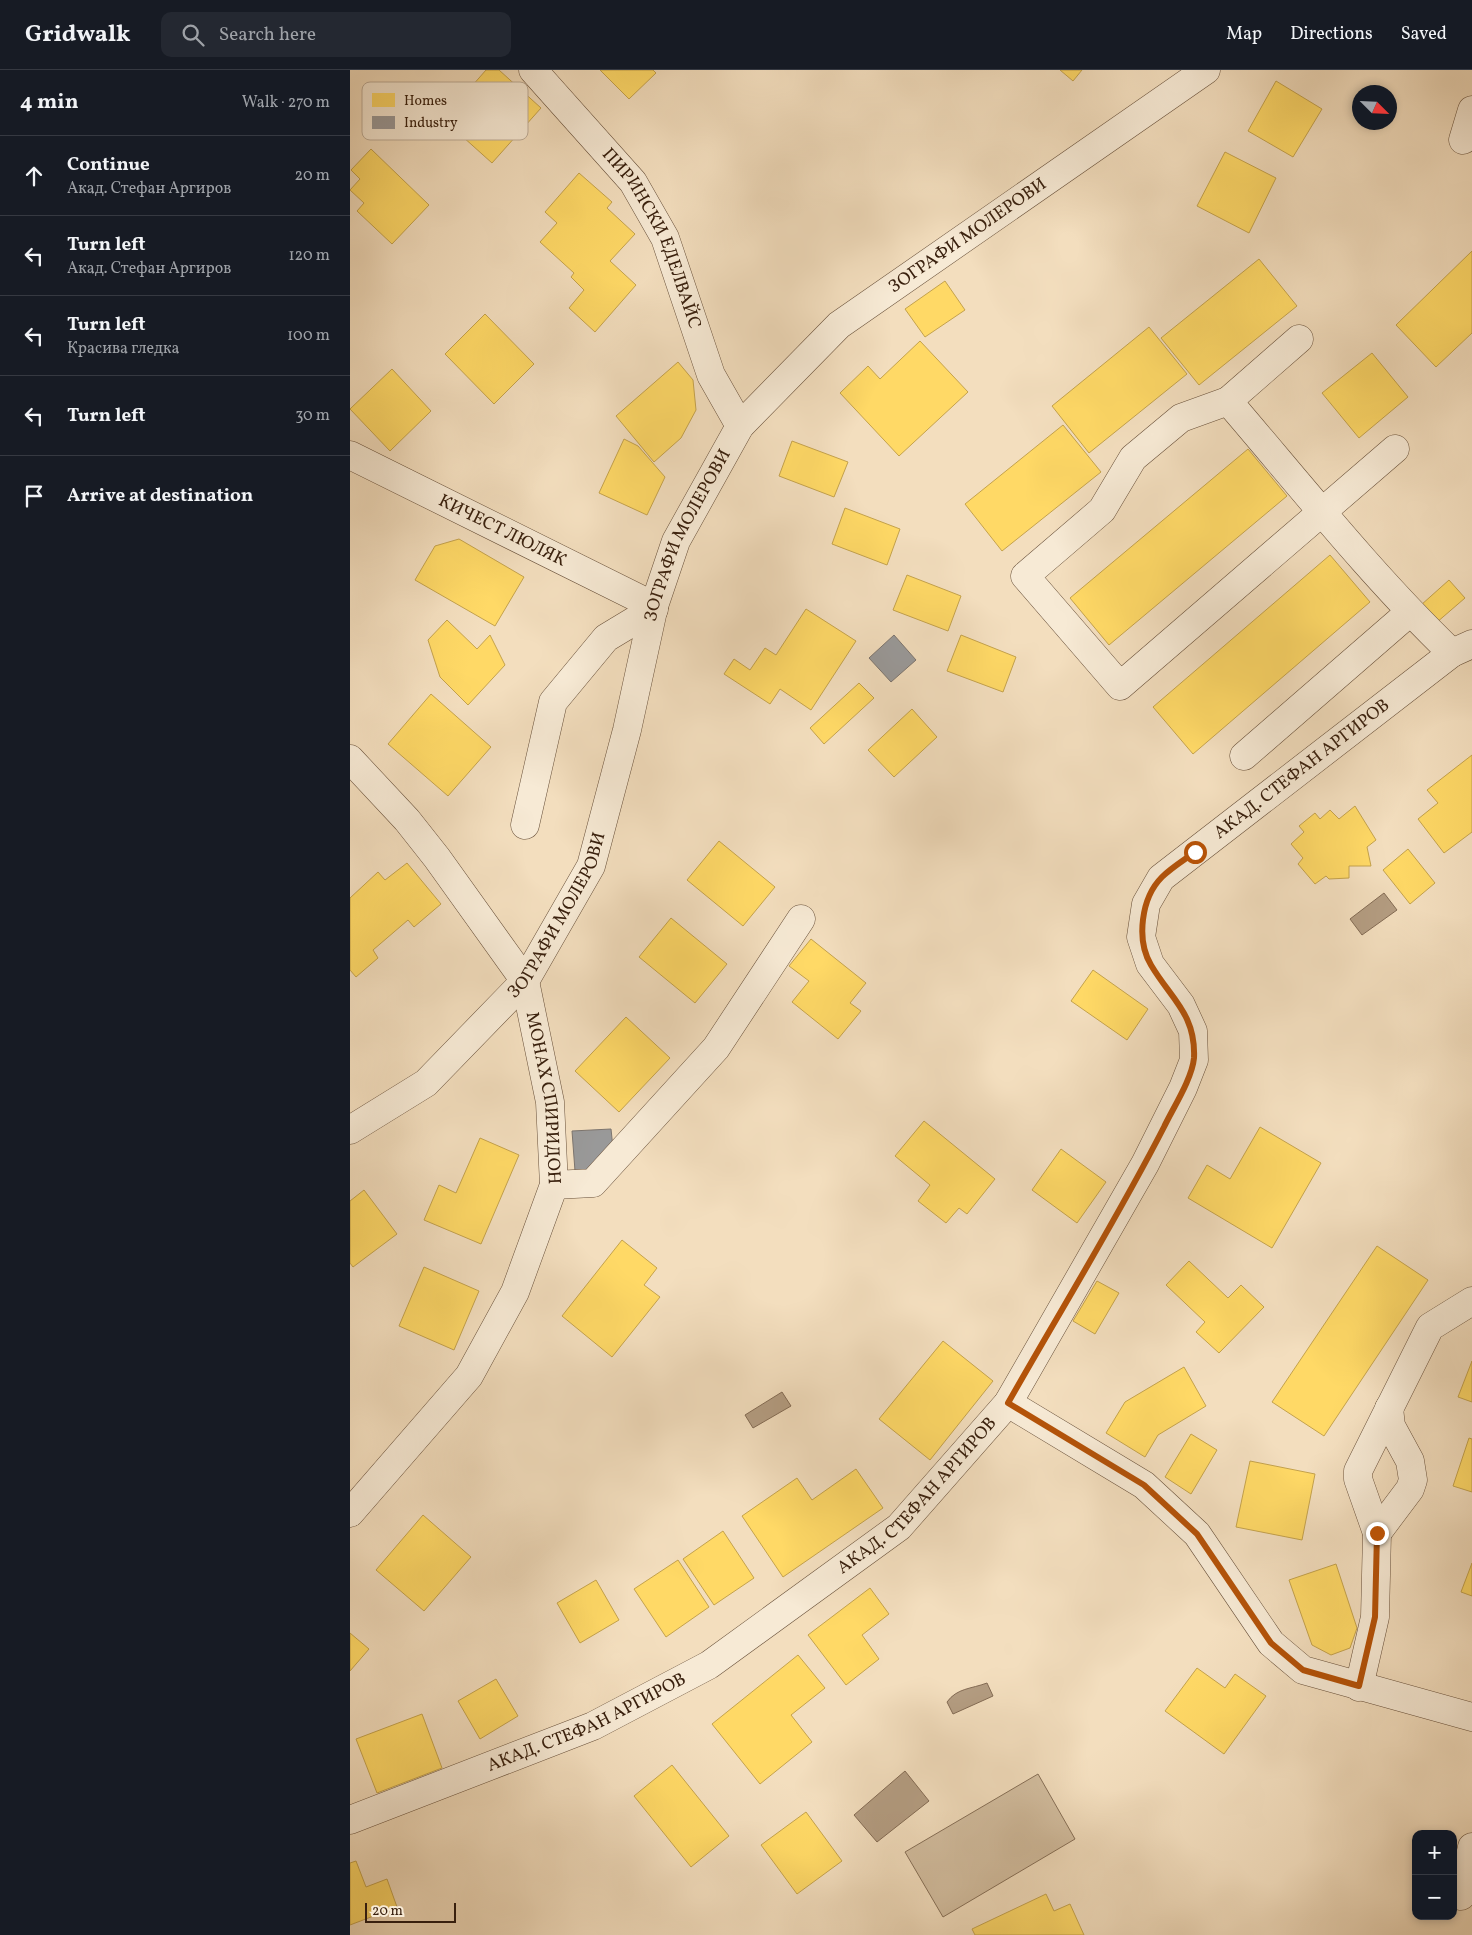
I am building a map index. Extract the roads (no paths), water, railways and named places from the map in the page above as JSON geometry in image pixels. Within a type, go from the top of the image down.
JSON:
[{"type":"street","name":"ПИРИНСКИ ЕДЕЛВАЙС","points":[[533,70],[633,182],[665,238],[711,375],[740,426]]},
{"type":"street","name":"ЗОГРАФИ МОЛЕРОВИ","points":[[350,1130],[426,1082],[525,981],[591,866],[627,730],[654,607],[676,541],[740,426],[839,325],[1206,70]]},
{"type":"street","points":[[1463,140],[1472,110]]},
{"type":"street","points":[[1299,339],[1228,401],[1181,418],[1133,458],[1102,510],[1025,576],[1120,686],[1395,449]]},
{"type":"street","points":[[1228,401],[1410,612],[1462,648]]},
{"type":"street","name":"КИЧЕСТ ЛЮЛЯК","points":[[350,455],[654,607]]},
{"type":"street","points":[[525,825],[553,702],[606,638],[654,607]]},
{"type":"street","points":[[1244,756],[1410,612]]},
{"type":"street","name":"АКАД. СТЕФАН АРГИРОВ","points":[[350,1820],[593,1726],[709,1665],[899,1527],[1008,1403],[1145,1164],[1184,1088],[1194,1060],[1193,1031],[1181,1005],[1150,964],[1142,937],[1146,904],[1161,878],[1462,648]]},
{"type":"street","points":[[350,759],[407,820],[437,858],[525,981]]},
{"type":"street","points":[[554,1185],[593,1183],[716,1048],[801,919]]},
{"type":"street","name":"МОНАХ СПИРИДОН","points":[[350,1513],[469,1376],[515,1292],[554,1185],[550,1102],[525,981]]},
{"type":"street","points":[[1359,1686],[1375,1617],[1377,1533],[1358,1479],[1358,1471],[1430,1327],[1472,1301]]},
{"type":"street","points":[[1008,1403],[1144,1485],[1197,1534],[1271,1643],[1303,1670],[1472,1718]]},
{"type":"street","points":[[1377,1533],[1410,1489],[1413,1480],[1410,1461],[1390,1426],[1389,1408]]},
{"type":"street","points":[[1461,1896],[1472,1847]]}]
